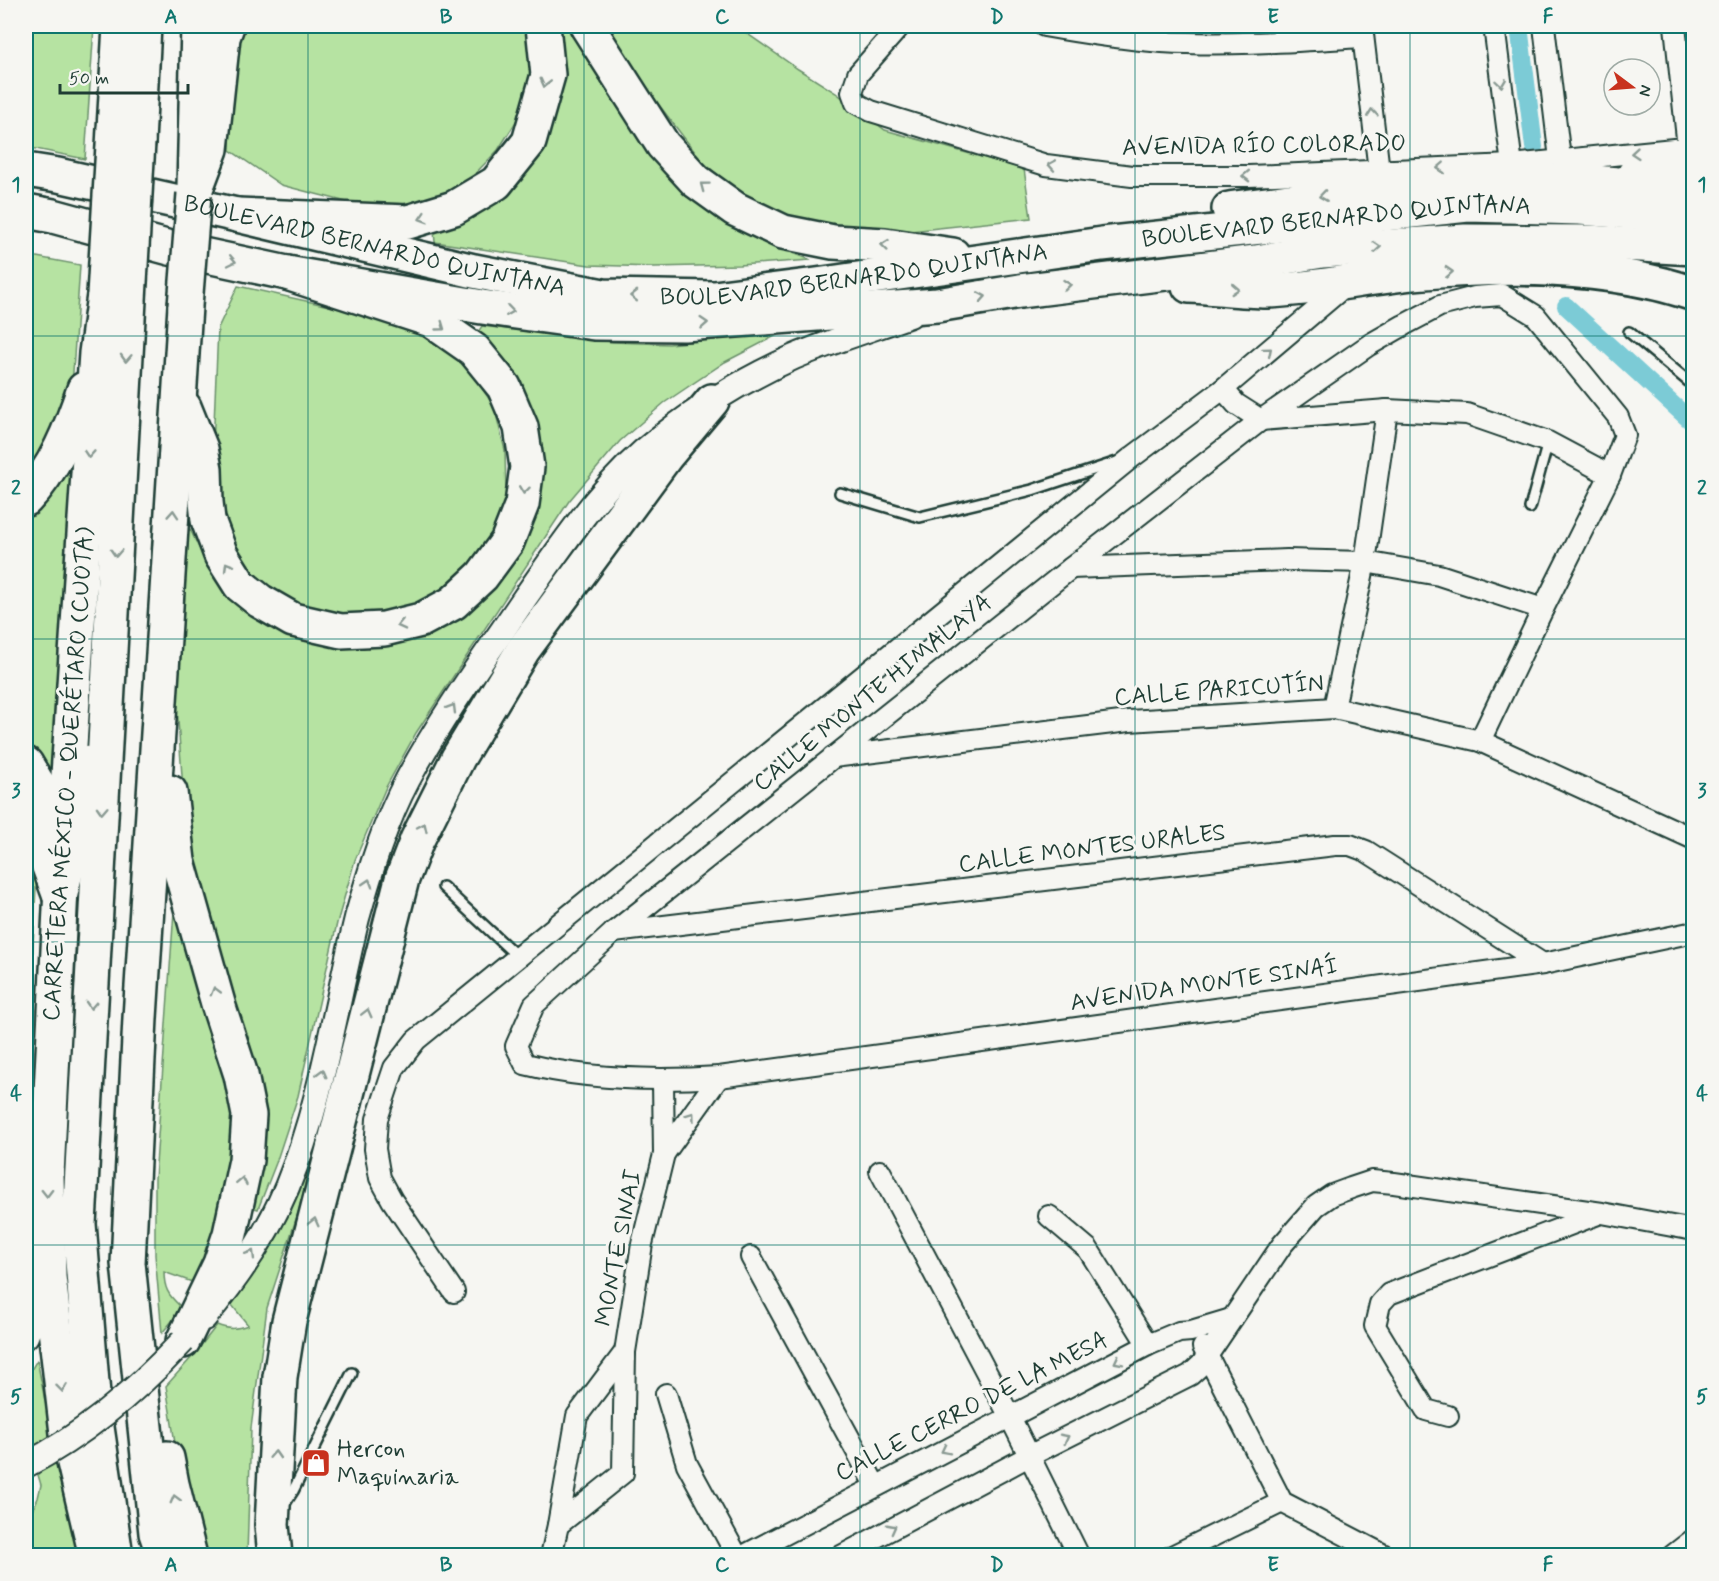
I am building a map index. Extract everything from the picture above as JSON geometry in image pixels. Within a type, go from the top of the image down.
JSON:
[{"type":"highway","points":[[110,26],[117,80]]},
{"type":"highway","name":"CARRETERA MÉXICO - QUERÉTARO (CUOTA)","points":[[120,26],[117,80],[126,136]]},
{"type":"highway","name":"CARRETERA MÉXICO - QUERÉTARO (CUOTA)","points":[[116,1556],[94,1407],[79,1224],[113,599],[117,297],[126,136],[144,26]]},
{"type":"highway","points":[[164,1556],[156,1533],[128,1263],[148,898],[194,194],[198,26]]},
{"type":"highway","points":[[194,194],[211,149],[223,37],[227,26]]},
{"type":"highway","points":[[237,215],[408,222],[454,208],[496,183],[529,142],[548,75],[543,26]]},
{"type":"highway","points":[[587,26],[663,145],[696,181],[735,209],[783,232],[833,242],[885,245],[984,260]]},
{"type":"highway","points":[[1591,182],[1692,154]]},
{"type":"highway","name":"BOULEVARD BERNARDO QUINTANA","points":[[26,168],[474,271],[603,296],[714,298],[1113,243],[1468,205],[1580,208],[1694,217]]},
{"type":"highway","points":[[1113,243],[1225,209],[1374,190],[1486,182],[1591,182],[1694,193]]},
{"type":"highway","name":"BOULEVARD BERNARDO QUINTANA","points":[[35,215],[170,248],[287,273],[482,307],[594,322],[684,324],[937,305],[1020,291],[1256,262],[1322,251],[1465,241],[1587,242],[1694,248]]},
{"type":"highway","points":[[1114,280],[1267,291],[1349,283],[1412,273],[1496,269],[1609,274],[1694,294]]},
{"type":"highway","points":[[180,395],[201,449],[205,468],[208,520],[221,555],[240,585],[260,601],[293,620],[341,631],[384,629],[421,621],[453,603],[482,576],[507,542],[522,504],[527,466],[521,427],[504,387],[474,350],[431,320],[287,273]]},
{"type":"highway","points":[[1650,282],[1694,313]]},
{"type":"highway","name":"CARRETERA MÉXICO - QUERÉTARO (CUOTA)","points":[[96,1556],[67,1433],[49,1276],[47,1175],[60,897],[96,354],[117,297]]},
{"type":"highway","points":[[26,499],[41,483],[62,446],[77,411],[96,354]]},
{"type":"highway","points":[[273,1540],[280,1377],[289,1321],[402,879],[422,830],[458,758],[523,650],[666,456],[712,401]]},
{"type":"highway","points":[[169,582],[173,621],[173,656],[168,710],[169,770],[171,811],[178,861],[219,1007],[241,1075],[249,1115],[246,1160],[230,1234],[211,1298],[183,1341]]},
{"type":"highway","points":[[60,897],[75,835],[101,633],[113,599]]},
{"type":"highway","points":[[26,764],[39,786],[48,864],[60,897]]},
{"type":"highway","points":[[148,898],[148,936],[153,976],[154,1015],[145,1194],[148,1308],[156,1398],[171,1484],[190,1556]]},
{"type":"highway","points":[[26,1163],[37,1136],[50,1084]]},
{"type":"street","name":"AVENIDA RÍO COLORADO","points":[[900,26],[858,74],[852,92],[856,103],[871,111],[1046,165],[1132,176],[1249,176],[1512,165],[1560,159],[1692,154]]},
{"type":"street","points":[[1044,26],[1096,35],[1163,42],[1260,43],[1363,31],[1379,171]]},
{"type":"street","points":[[1494,26],[1512,165]]},
{"type":"street","points":[[1544,26],[1560,159]]},
{"type":"street","points":[[1681,27],[1692,154]]},
{"type":"street","points":[[454,1292],[392,1200],[380,1178],[375,1149],[376,1119],[394,1068],[416,1040],[1131,458],[1223,388],[1349,283]]},
{"type":"street","name":"CALLE MONTE HIMALAYA","points":[[719,1077],[663,1081],[552,1071],[525,1064],[516,1046],[534,1005],[614,932],[1071,568],[1261,420],[1369,345],[1440,306],[1475,297],[1503,295],[1536,316],[1618,417],[1625,435],[1610,476]]},
{"type":"street","points":[[211,1298],[243,1268],[276,1210],[295,1165],[325,1061],[358,917],[381,839],[408,780],[471,678],[579,520],[628,464],[660,437],[712,401],[795,357],[937,305]]},
{"type":"street","points":[[1223,388],[1236,404],[1261,420],[1387,410],[1467,414],[1548,442],[1610,476],[1480,741]]},
{"type":"street","points":[[1334,708],[1365,562],[1387,410]]},
{"type":"street","points":[[1071,568],[1287,560],[1365,562],[1438,575],[1543,609]]},
{"type":"street","name":"CALLE PARICUTÍN","points":[[833,757],[1129,721],[1334,708],[1480,741],[1694,839]]},
{"type":"street","name":"CALLE MONTES URALES","points":[[614,932],[1350,845],[1366,851],[1543,964]]},
{"type":"street","name":"AVENIDA MONTE SINAÍ","points":[[719,1077],[1543,964],[1694,932]]},
{"type":"street","name":"MONTE SINAI","points":[[664,1154],[719,1077]]},
{"type":"street","name":"MONTE SINAI","points":[[558,1524],[623,1473],[626,1352],[642,1244],[664,1154],[663,1081]]},
{"type":"street","points":[[880,1171],[1010,1417],[1079,1556]]},
{"type":"street","points":[[841,1556],[1029,1456],[1190,1375],[1201,1365],[1282,1245],[1316,1206],[1332,1195],[1372,1181],[1602,1213],[1694,1230]]},
{"type":"street","points":[[1448,1416],[1426,1410],[1386,1347],[1376,1326],[1380,1304],[1389,1294],[1602,1213]]},
{"type":"street","points":[[1049,1216],[1088,1249],[1148,1345]]},
{"type":"street","points":[[751,1257],[875,1485]]},
{"type":"street","points":[[26,1336],[49,1276]]},
{"type":"street","name":"CALLE CERRO DE LA MESA","points":[[743,1556],[875,1485],[1148,1345],[1179,1332],[1191,1331],[1231,1319]]},
{"type":"street","points":[[1191,1331],[1208,1355],[1282,1502],[1386,1556]]},
{"type":"street","points":[[26,1465],[56,1448],[130,1395],[183,1341]]},
{"type":"street","name":"MONTE SINAI","points":[[551,1556],[577,1416],[626,1352]]},
{"type":"street","points":[[666,1394],[687,1464],[737,1556]]},
{"type":"street","points":[[1173,1556],[1282,1502]]},
{"type":"street","points":[[1672,1556],[1694,1539]]},
{"type":"lane","points":[[1629,332],[1694,386]]},
{"type":"lane","points":[[1530,508],[1548,442]]},
{"type":"lane","points":[[840,493],[920,517],[1032,490],[1131,458]]},
{"type":"lane","points":[[442,887],[519,958]]},
{"type":"lane","points":[[273,1540],[293,1491],[351,1373]]},
{"type":"green space","points":[[26,26],[94,26],[85,159],[26,147]]},
{"type":"green space","points":[[239,26],[529,26],[533,65],[519,117],[498,150],[468,181],[434,200],[370,208],[281,185],[230,150],[232,70]]},
{"type":"green space","points":[[555,26],[572,26],[725,222],[768,243],[811,260],[654,267],[589,265],[435,242],[434,231],[465,221],[494,204],[517,176]]},
{"type":"green space","points":[[606,26],[736,26],[836,93],[885,130],[1024,169],[1031,218],[873,235],[800,223],[741,196],[701,160],[656,101]]},
{"type":"green space","points":[[26,255],[80,265],[71,402],[26,492]]},
{"type":"green space","points":[[238,286],[397,321],[439,341],[468,368],[494,406],[505,450],[506,496],[493,532],[474,561],[449,586],[418,607],[379,618],[306,612],[274,594],[246,569],[225,538],[211,496],[218,328]]},
{"type":"green space","points":[[482,326],[613,342],[669,344],[781,333],[725,362],[664,403],[620,441],[569,501],[416,733],[386,787],[355,860],[337,923],[298,1096],[258,1209],[248,1206],[257,1078],[233,995],[204,911],[187,844],[177,707],[189,527],[203,556],[225,585],[308,638],[344,648],[391,646],[433,632],[460,615],[534,503],[476,335]]},
{"type":"green space","points":[[63,475],[71,476],[54,793],[38,758],[26,742],[26,521],[47,500]]},
{"type":"green space","points":[[26,791],[38,846],[26,1087]]},
{"type":"green space","points":[[176,883],[237,1095],[225,1210],[195,1283],[164,1272],[168,1291],[180,1306],[162,1333],[155,1255],[155,1179]]},
{"type":"green space","points":[[326,1096],[299,1210],[267,1308],[251,1428],[247,1555],[199,1555],[185,1506],[166,1386],[217,1325],[232,1328],[248,1325],[231,1304]]},
{"type":"green space","points":[[34,1195],[26,1273],[26,1200]]},
{"type":"green space","points":[[37,1360],[62,1486],[83,1555],[26,1555],[26,1506],[32,1511],[41,1485],[36,1468],[26,1455],[26,1378]]},
{"type":"waterway","points":[[1519,26],[1534,147]]},
{"type":"waterway","points":[[1566,306],[1694,424]]},
{"type":"place","name":"Hercon Maquinaria","points":[[316,1463]]}]
